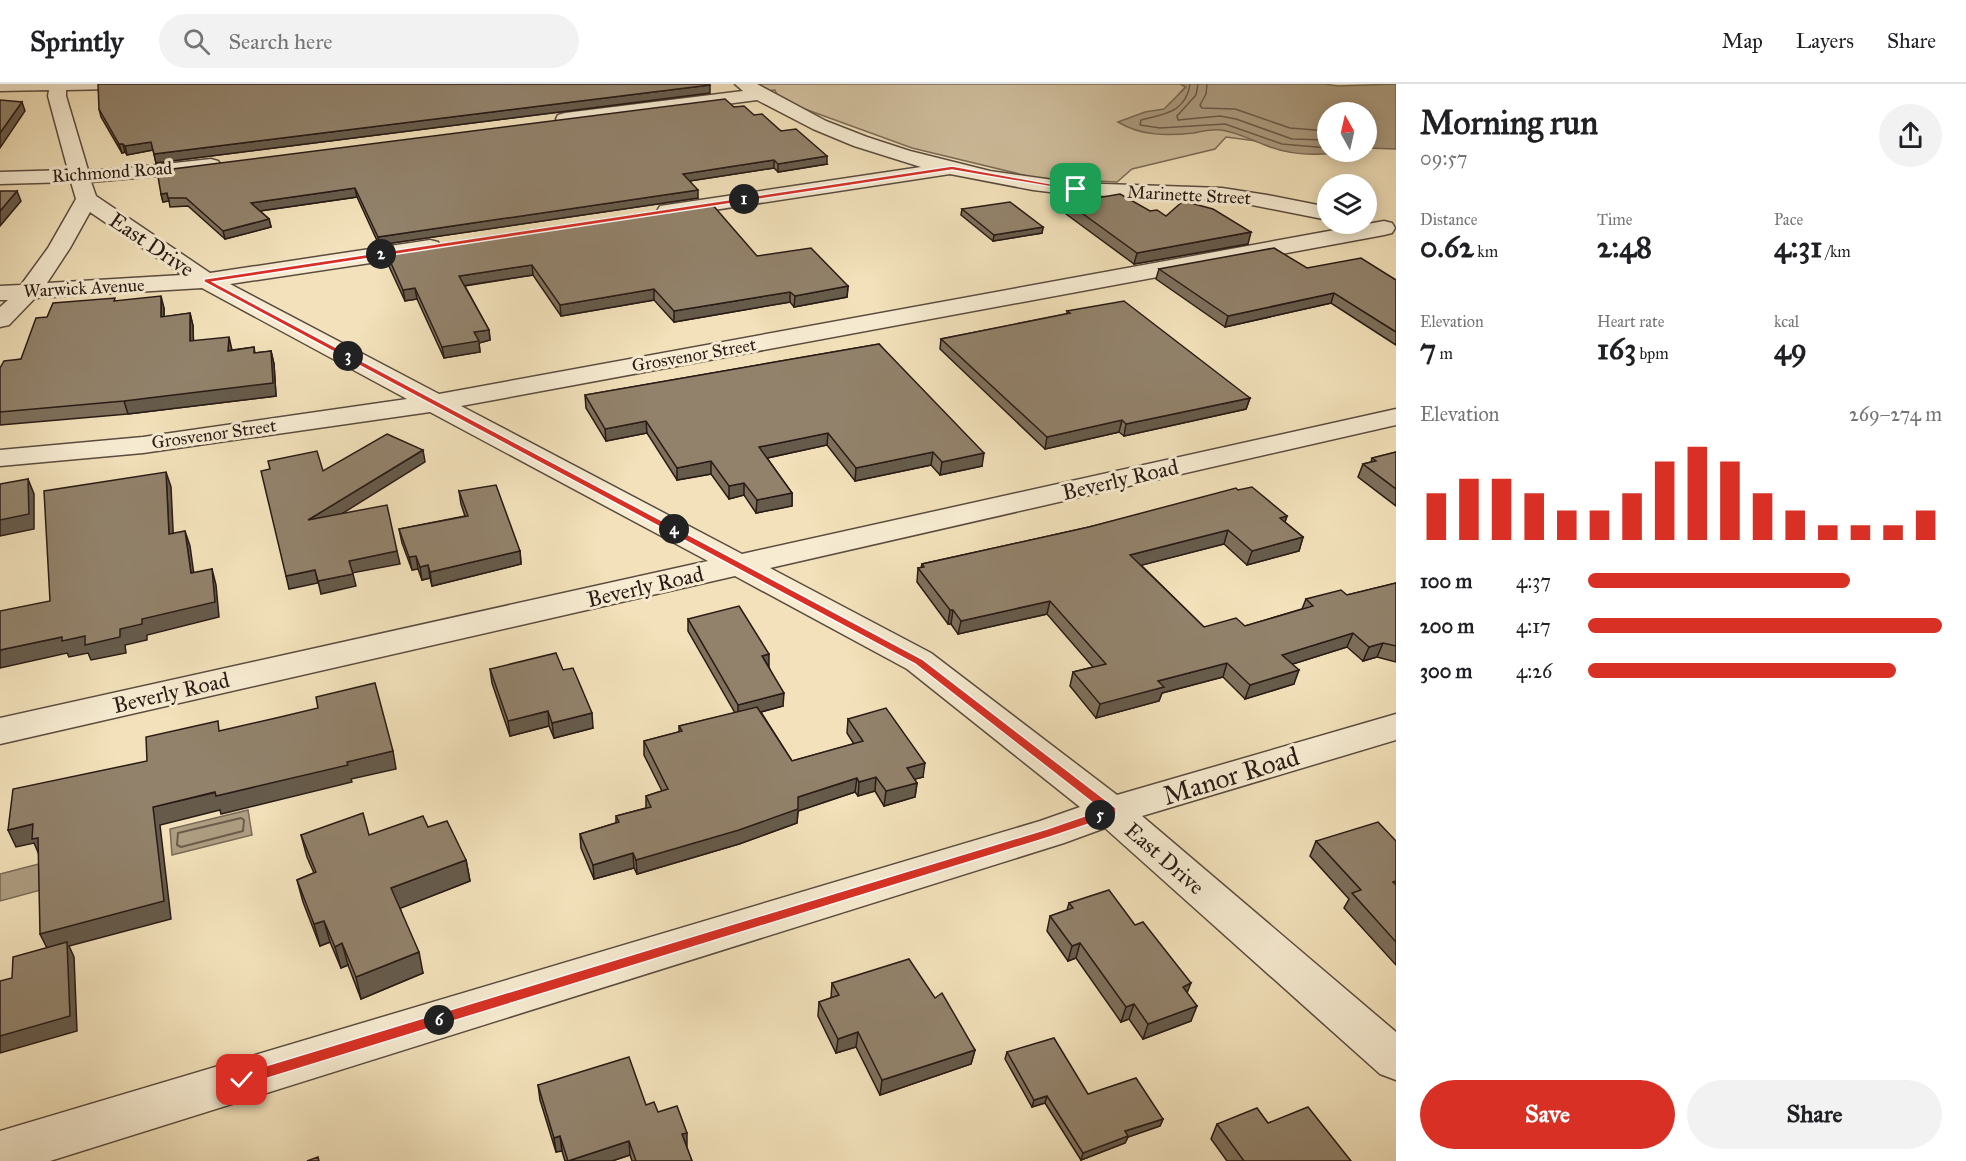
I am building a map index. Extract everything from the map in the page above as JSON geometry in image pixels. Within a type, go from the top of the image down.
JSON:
[{"type":"street","points":[[0,86],[112,84]]},
{"type":"street","points":[[0,320],[29,291],[62,247],[84,188],[57,96],[58,85]]},
{"type":"street","points":[[547,122],[752,89]]},
{"type":"street","name":"Marinette Street","points":[[752,89],[790,111],[838,132],[871,145],[952,168],[1076,189],[1219,194],[1259,199],[1317,212]]},
{"type":"street","name":"Richmond Road","points":[[0,178],[84,188],[230,162]]},
{"type":"street","points":[[643,215],[952,168]]},
{"type":"street","name":"East Drive","points":[[84,188],[206,281],[919,662],[1112,812],[1396,1060]]},
{"type":"street","name":"Grosvenor Street","points":[[0,458],[143,445],[434,403],[1382,228]]},
{"type":"street","name":"Warwick Avenue","points":[[0,293],[206,281],[455,243]]},
{"type":"street","name":"Beverly Road","points":[[0,731],[1396,417]]},
{"type":"street","name":"Manor Road","points":[[0,1154],[1396,727]]},
{"type":"shaded area","points":[[755,84],[1180,84],[1186,86],[1179,94],[1317,146],[1317,149],[1226,137],[1215,149],[1132,169],[1117,182],[1036,178],[912,148],[802,108],[777,95],[775,90],[765,91]]},
{"type":"water","points":[[1180,84],[1324,84],[1338,86],[1396,84],[1396,149],[1377,148],[1377,102],[1317,102],[1317,154],[1284,151],[1221,130],[1164,135],[1136,130],[1118,122],[1145,112],[1164,109],[1186,87]]},
{"type":"water","points":[[248,810],[252,835],[172,855],[170,829]]},
{"type":"water","points":[[62,858],[63,884],[0,901],[0,874]]},
{"type":"building","points":[[98,84],[710,85],[154,154],[151,142],[125,146],[119,144],[99,109]]},
{"type":"building","points":[[725,99],[734,107],[744,106],[754,115],[762,114],[781,131],[796,129],[827,156],[778,164],[774,160],[683,174],[698,190],[378,237],[355,188],[251,203],[269,219],[223,231],[186,198],[168,198],[167,193],[161,194],[157,171]]},
{"type":"building","points":[[0,100],[22,102],[0,133]]},
{"type":"building","points":[[0,191],[17,191],[0,211]]},
{"type":"building","points":[[1120,194],[1150,211],[1157,210],[1166,216],[1183,201],[1213,209],[1251,232],[1137,253],[1068,203]]},
{"type":"building","points":[[1010,202],[1043,227],[994,235],[962,209]]},
{"type":"building","points":[[711,203],[757,256],[811,248],[848,286],[795,296],[790,292],[674,311],[654,289],[560,305],[532,265],[459,276],[489,330],[474,332],[479,341],[442,347],[415,288],[403,290],[386,252]]},
{"type":"building","points":[[1274,248],[1307,268],[1361,258],[1396,280],[1396,332],[1334,293],[1228,316],[1159,269]]},
{"type":"building","points":[[161,296],[161,317],[190,313],[190,341],[229,337],[228,351],[254,347],[254,353],[271,351],[273,383],[124,401],[0,412],[0,368],[4,361],[21,359],[36,318],[47,317],[53,303],[115,298],[114,301]]},
{"type":"building","points":[[1124,301],[1250,398],[1126,424],[1122,420],[1047,437],[941,339],[1070,313],[1067,311]]},
{"type":"building","points":[[879,344],[984,453],[942,462],[933,452],[856,468],[828,433],[759,447],[792,493],[757,500],[744,483],[729,486],[711,461],[677,468],[646,421],[605,429],[585,395]]},
{"type":"building","points":[[387,434],[423,450],[308,520],[387,505],[397,551],[349,561],[353,574],[318,581],[315,570],[286,576],[261,471],[270,469],[268,461],[317,451],[323,471]]},
{"type":"building","points":[[1396,452],[1396,489],[1363,464],[1376,461],[1372,458]]},
{"type":"building","points":[[166,472],[169,534],[185,531],[191,573],[212,569],[215,602],[142,619],[142,624],[120,629],[120,637],[85,645],[85,636],[62,641],[62,637],[0,650],[0,611],[50,601],[44,491]]},
{"type":"building","points":[[28,479],[29,514],[0,520],[0,484]]},
{"type":"building","points":[[496,485],[520,551],[430,572],[428,565],[420,567],[416,556],[409,557],[399,529],[468,516],[459,491]]},
{"type":"building","points":[[1252,487],[1287,516],[1280,518],[1303,537],[1252,551],[1228,530],[1130,555],[1204,627],[1236,618],[1245,626],[1313,606],[1306,599],[1341,590],[1347,595],[1396,583],[1396,646],[1383,643],[1369,647],[1353,633],[1282,655],[1299,670],[1250,685],[1227,663],[1158,681],[1164,687],[1100,704],[1073,672],[1106,664],[1050,601],[961,621],[918,568],[924,567],[922,564],[1089,527],[1236,488],[1238,490]]},
{"type":"building","points":[[739,606],[769,654],[762,656],[784,693],[738,705],[688,619]]},
{"type":"building","points":[[556,653],[563,670],[573,668],[592,713],[552,723],[548,711],[508,721],[490,669]]},
{"type":"building","points":[[375,683],[393,751],[347,762],[348,765],[216,796],[215,792],[153,807],[164,901],[40,934],[38,838],[32,839],[33,824],[8,830],[13,789],[147,761],[146,737],[218,721],[219,731],[276,718],[318,708],[316,697]]},
{"type":"building","points":[[757,707],[792,761],[863,741],[848,719],[886,708],[925,763],[907,768],[917,783],[886,791],[876,777],[859,782],[857,778],[798,797],[798,809],[739,830],[636,860],[633,853],[593,865],[580,834],[619,822],[616,816],[651,807],[646,796],[668,789],[644,741],[682,731],[679,726]]},
{"type":"building","points":[[363,813],[369,835],[423,816],[428,827],[447,821],[466,860],[391,888],[419,952],[356,977],[342,943],[335,947],[324,921],[314,924],[297,880],[316,872],[301,835]]},
{"type":"building","points":[[1378,822],[1396,841],[1396,881],[1393,882],[1396,885],[1396,942],[1352,893],[1361,890],[1316,841]]},
{"type":"building","points":[[1109,890],[1135,925],[1143,922],[1191,983],[1183,987],[1197,1006],[1148,1024],[1134,1004],[1126,1007],[1080,943],[1072,946],[1050,916],[1073,908],[1069,903]]},
{"type":"building","points":[[67,942],[70,1016],[0,1036],[0,981],[12,978],[13,957]]},
{"type":"building","points":[[909,959],[935,998],[942,993],[975,1050],[882,1080],[858,1032],[838,1039],[819,1002],[839,995],[832,983]]},
{"type":"building","points":[[1054,1038],[1088,1094],[1136,1078],[1163,1119],[1125,1131],[1128,1136],[1083,1153],[1047,1096],[1034,1100],[1007,1052]]},
{"type":"building","points":[[629,1057],[646,1105],[654,1102],[658,1112],[677,1106],[687,1133],[682,1134],[692,1161],[636,1161],[629,1141],[568,1161],[560,1136],[554,1138],[538,1085]]},
{"type":"building","points":[[1308,1107],[1351,1161],[1244,1161],[1217,1124],[1257,1108],[1268,1123]]},
{"type":"building","points":[[318,1157],[319,1161],[307,1161]]},
{"type":"route","points":[[242,1080],[1050,833],[1112,812],[919,662],[766,578],[206,281],[952,168],[1076,189]]}]
